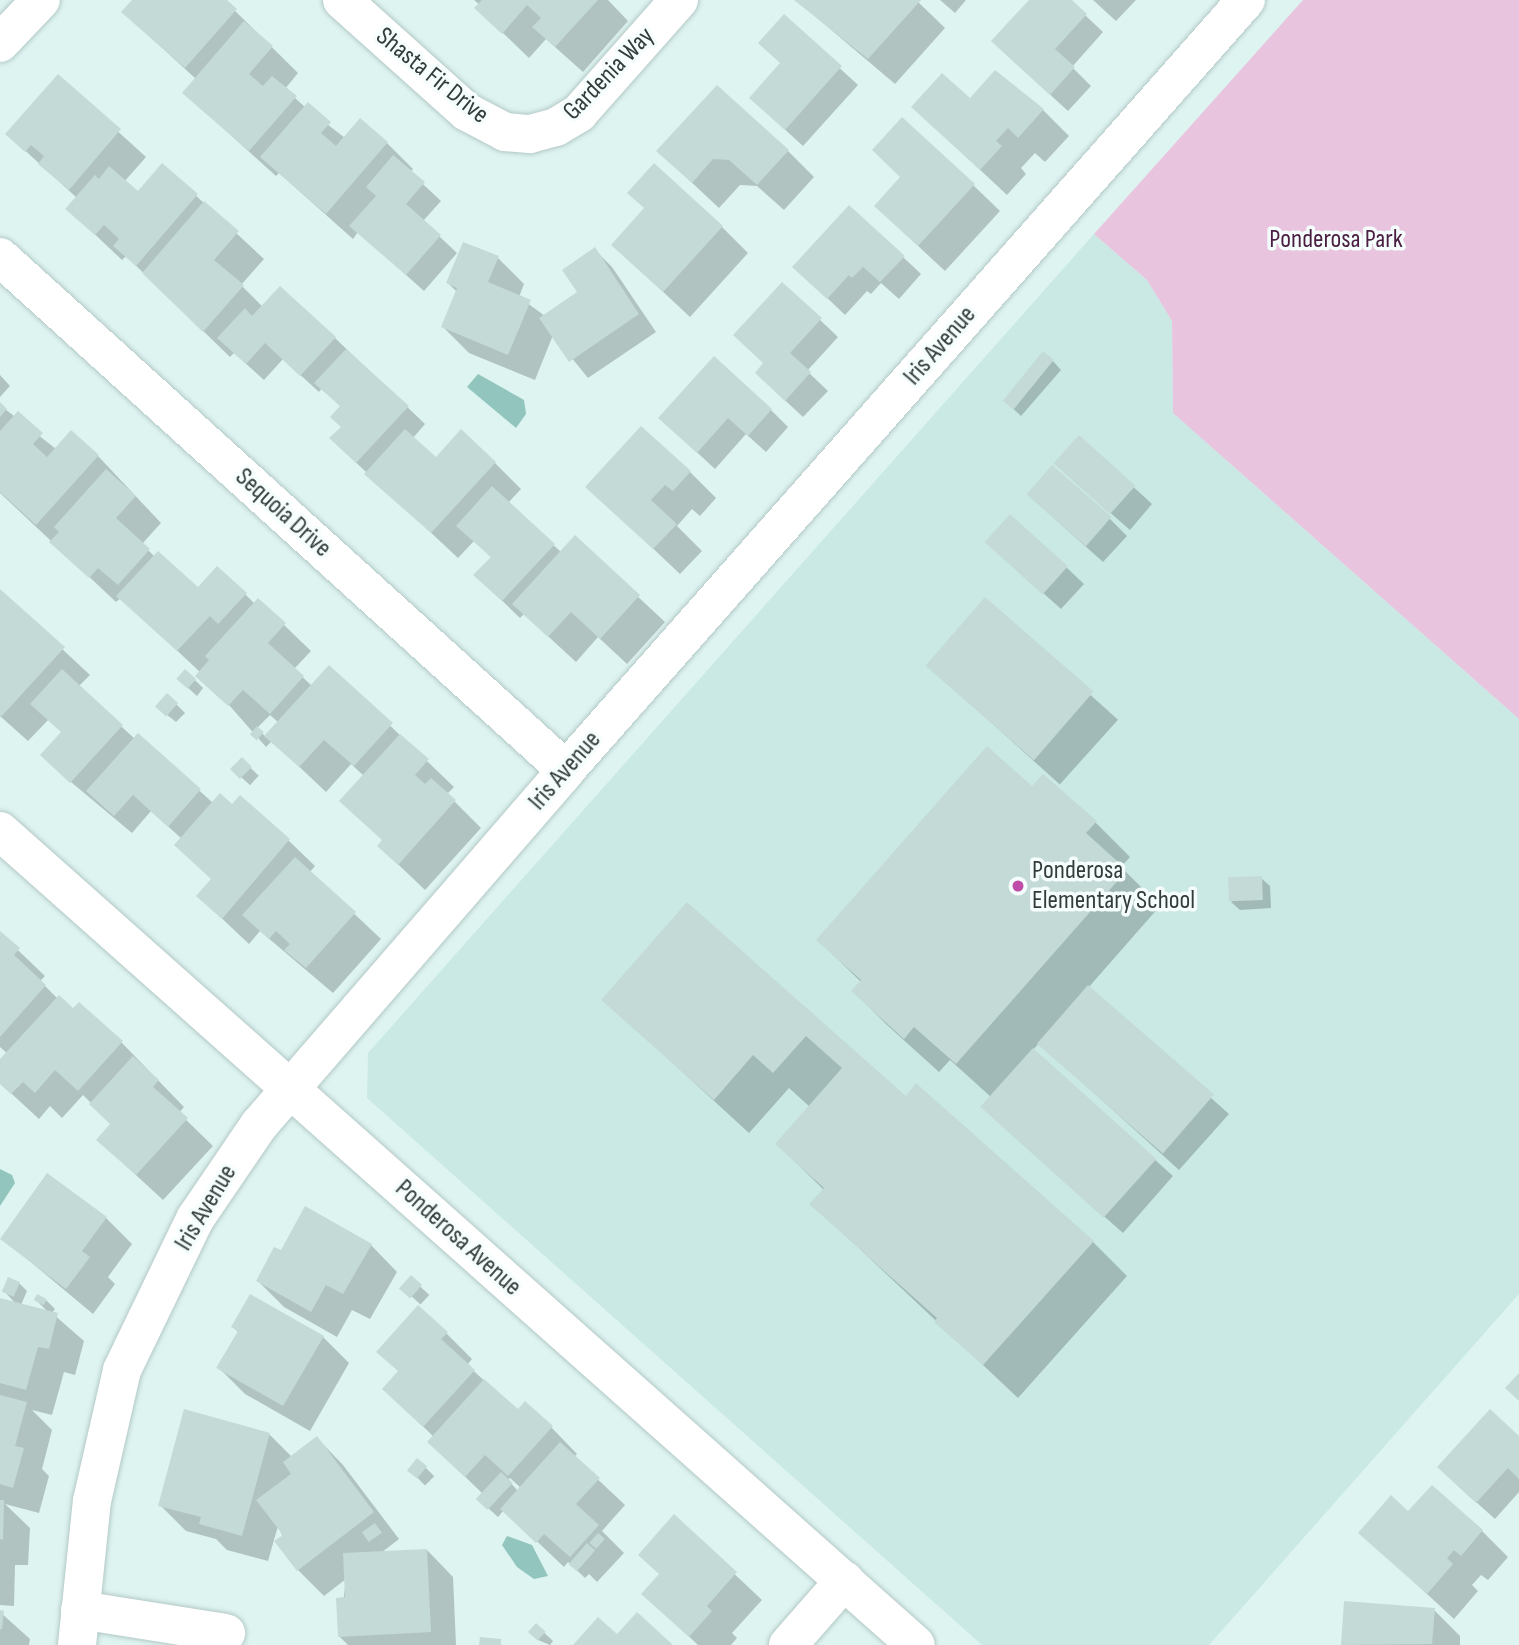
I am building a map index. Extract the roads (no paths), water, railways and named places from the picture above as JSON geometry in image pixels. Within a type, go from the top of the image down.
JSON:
[{"type":"street","points":[[0,43],[41,0]]},
{"type":"street","name":"Shasta Fir Drive","points":[[342,0],[467,112],[505,132],[530,134]]},
{"type":"street","name":"Gardenia Way","points":[[530,134],[556,127],[579,113],[679,0]]},
{"type":"street","name":"Iris Avenue","points":[[79,1628],[92,1501],[122,1370],[195,1219],[288,1089],[1246,0]]},
{"type":"street","name":"Sequoia Drive","points":[[0,257],[566,770]]},
{"type":"street","name":"Ponderosa Avenue","points":[[0,831],[916,1645]]},
{"type":"street","points":[[788,1645],[845,1580]]},
{"type":"street","points":[[79,1628],[226,1633]]},
{"type":"water","points":[[478,374],[524,400],[526,414],[516,428],[467,387]]},
{"type":"water","points":[[0,1169],[12,1175],[15,1183],[0,1206]]},
{"type":"water","points":[[507,1536],[532,1545],[548,1576],[534,1579],[517,1567],[502,1545]]},
{"type":"place","name":"Ponderosa Elementary School","points":[[1018,886]]},
{"type":"park label","name":"Ponderosa Park","points":[[1336,240]]}]
